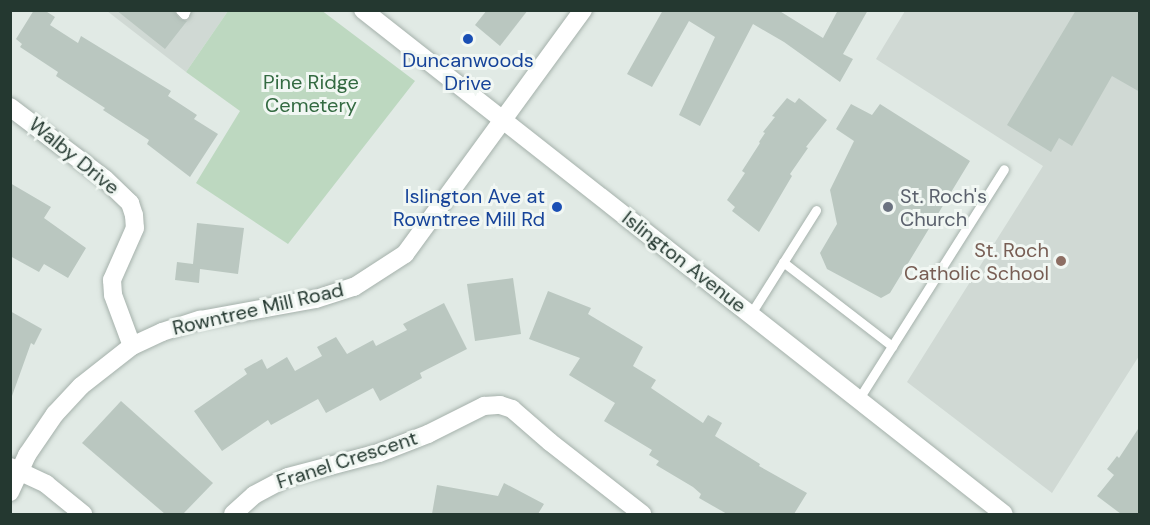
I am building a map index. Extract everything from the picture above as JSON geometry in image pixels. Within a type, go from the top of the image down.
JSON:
[{"type":"street","name":"Islington Avenue","points":[[363,10],[1004,514]]},
{"type":"street","points":[[504,121],[583,10]]},
{"type":"street","name":"Walby Drive","points":[[10,107],[113,186],[129,203],[134,215],[135,228],[112,280],[113,295],[132,346]]},
{"type":"street","name":"Rowntree Mill Road","points":[[10,492],[15,469],[55,414],[81,386],[132,346],[162,332],[200,320],[316,299],[354,287],[384,270],[405,254],[504,121]]},
{"type":"street","name":"Franel Crescent","points":[[233,514],[254,495],[288,477],[380,453],[428,434],[483,406],[500,405],[512,409],[642,514]]},
{"type":"street","points":[[15,469],[46,484],[83,514]]},
{"type":"lane","points":[[180,10],[184,14],[186,10]]},
{"type":"lane","points":[[858,400],[1004,169]]},
{"type":"lane","points":[[750,315],[816,210]]},
{"type":"lane","points":[[783,262],[892,346]]},
{"type":"shaded area","points":[[107,11],[228,11],[186,72]]},
{"type":"shaded area","name":"St. Roch Catholic School","points":[[905,11],[1139,11],[1139,356],[1052,493],[907,382],[1043,166],[876,59]]},
{"type":"green space","name":"Pine Ridge Cemetery","points":[[321,10],[415,81],[288,244],[196,183],[240,111],[186,72],[228,11]]},
{"type":"building","points":[[34,10],[44,10],[55,17],[50,25],[78,43],[81,36],[171,91],[168,96],[197,115],[194,119],[218,134],[190,177],[147,144],[149,140],[103,110],[105,108],[56,76],[58,72],[20,47],[22,44],[16,39]]},
{"type":"building","points":[[116,10],[173,10],[180,19],[187,21],[165,49]]},
{"type":"building","points":[[487,10],[528,10],[500,46],[475,25]]},
{"type":"building","points":[[663,10],[778,10],[823,38],[838,10],[868,10],[843,54],[853,59],[840,82],[784,42],[753,24],[700,126],[679,115],[715,37],[689,21],[652,87],[627,74]]},
{"type":"building","points":[[1076,10],[1140,10],[1140,92],[1112,76],[1072,146],[1059,138],[1051,152],[1007,125]]},
{"type":"building","points":[[787,98],[795,103],[799,98],[827,120],[806,147],[808,148],[790,174],[792,176],[759,232],[732,211],[735,207],[727,200],[745,173],[742,171],[760,143],[765,133],[763,132],[775,117],[772,116]]},
{"type":"building","name":"St. Roch's Church","points":[[851,104],[872,115],[880,104],[970,161],[890,293],[881,298],[827,269],[820,253],[837,224],[830,190],[854,141],[836,129]]},
{"type":"building","points":[[10,183],[51,207],[44,218],[86,248],[68,278],[44,264],[39,272],[10,256]]},
{"type":"building","points":[[197,223],[244,228],[238,274],[200,269],[199,283],[175,280],[177,262],[193,264]]},
{"type":"building","points":[[513,278],[521,334],[475,341],[467,284]]},
{"type":"building","points":[[548,291],[591,308],[588,314],[643,347],[633,366],[656,380],[651,388],[703,423],[708,415],[722,423],[715,436],[760,464],[759,466],[807,493],[794,514],[727,514],[699,498],[701,494],[693,487],[656,465],[659,461],[649,455],[652,450],[604,421],[615,403],[569,375],[580,358],[529,339]]},
{"type":"building","points":[[444,303],[467,349],[420,373],[422,378],[380,401],[373,388],[326,413],[318,399],[271,425],[268,420],[222,451],[194,411],[247,374],[244,369],[262,359],[267,369],[287,357],[295,371],[322,356],[317,347],[336,337],[347,354],[373,340],[376,346],[407,330],[403,324]]},
{"type":"building","points":[[10,311],[42,329],[34,345],[31,343],[12,396]]},
{"type":"building","points":[[121,401],[213,483],[183,514],[165,514],[82,443]]},
{"type":"building","points":[[1140,426],[1140,514],[1121,514],[1097,496],[1114,475],[1107,469],[1117,456],[1119,458]]},
{"type":"building","points":[[504,483],[544,504],[538,514],[432,514],[437,485],[498,496]]},
{"type":"place","name":"Duncanwoods Drive","points":[[468,39]]},
{"type":"place","name":"Islington Ave at Rowntree Mill Rd","points":[[557,207]]},
{"type":"place","name":"St. Roch's Church","points":[[888,207]]},
{"type":"place","name":"St. Roch Catholic School","points":[[1061,261]]}]
